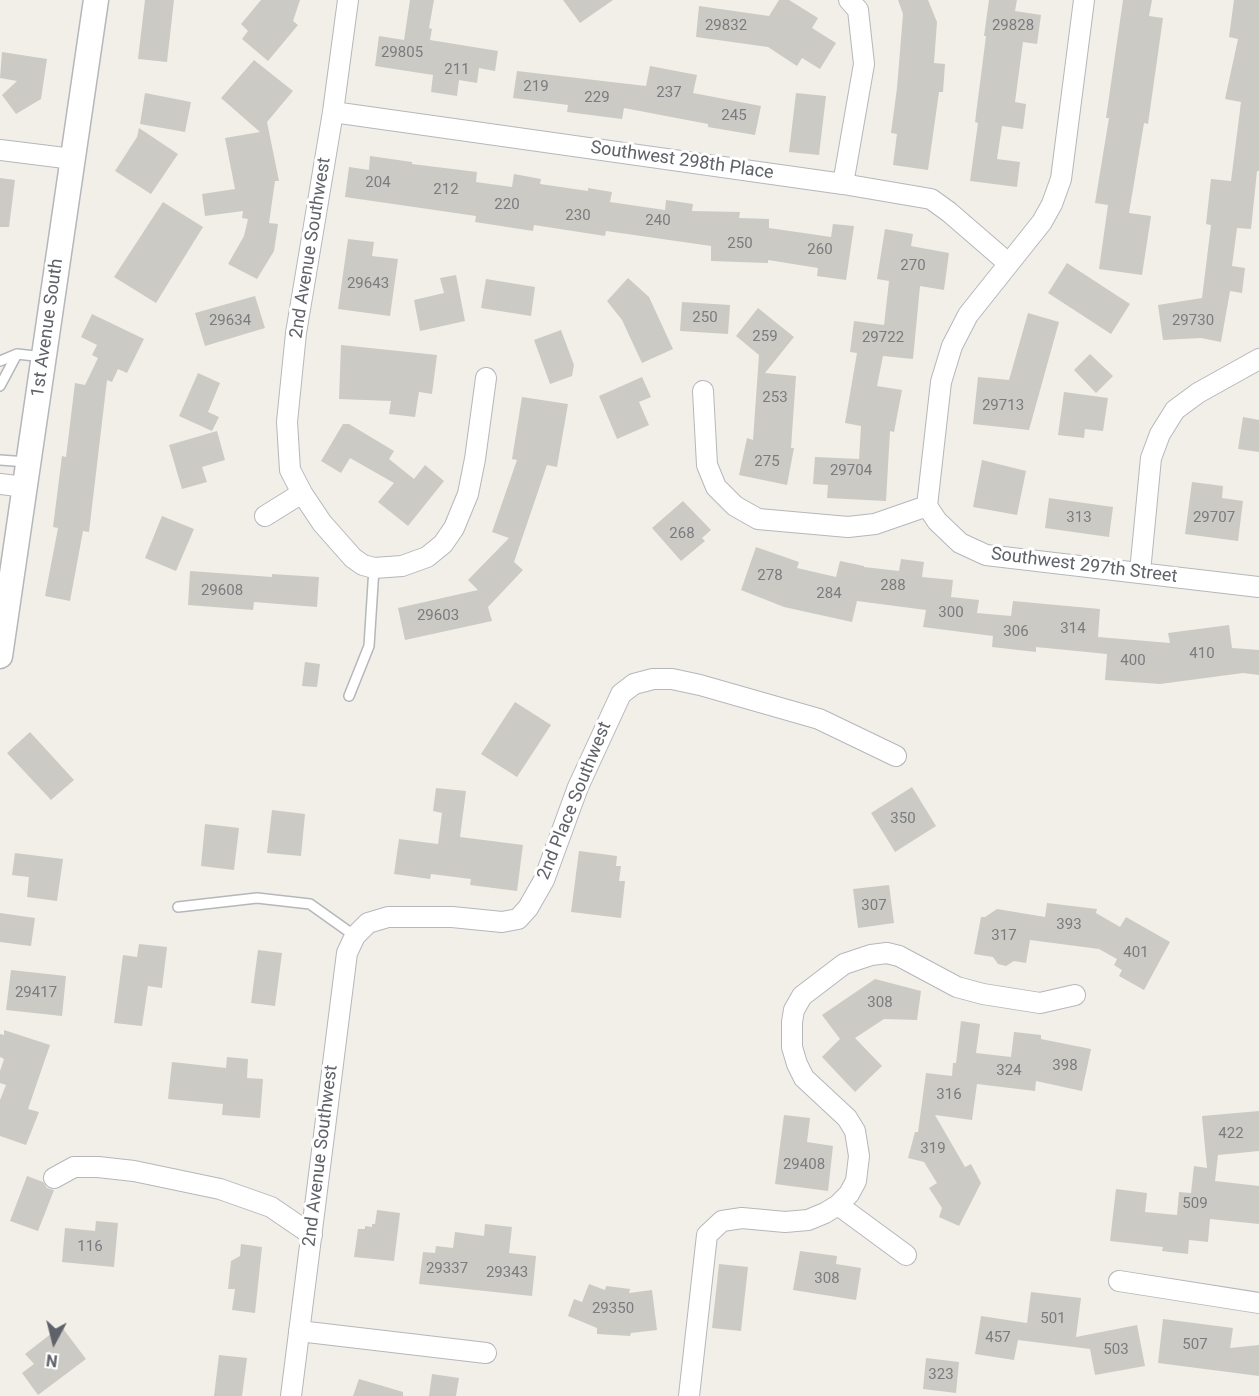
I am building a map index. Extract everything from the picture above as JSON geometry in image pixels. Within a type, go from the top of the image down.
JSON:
[{"type":"street","name":"1st Avenue South","points":[[0,656],[96,0]]},
{"type":"street","name":"2nd Avenue Southwest","points":[[348,0],[333,112],[296,333],[288,412],[290,470],[302,493],[336,540],[353,558],[363,565],[374,568]]},
{"type":"street","points":[[843,184],[864,64],[858,10],[849,0]]},
{"type":"street","points":[[703,391],[707,465],[716,487],[735,506],[758,519],[848,527],[875,524],[927,506],[941,382],[952,346],[969,315],[1042,222],[1052,204],[1060,179],[1084,0]]},
{"type":"street","name":"Southwest 298th Place","points":[[333,112],[843,184],[931,199],[1008,263]]},
{"type":"street","points":[[0,150],[73,159]]},
{"type":"street","points":[[1140,572],[1151,458],[1160,435],[1175,410],[1198,393],[1259,359]]},
{"type":"street","points":[[374,568],[402,566],[428,557],[443,544],[454,528],[472,478],[486,378]]},
{"type":"street","points":[[0,484],[25,487]]},
{"type":"street","points":[[265,516],[302,493]]},
{"type":"street","name":"Southwest 297th Street","points":[[927,506],[937,520],[960,543],[986,555],[1259,587]]},
{"type":"street","name":"2nd Place Southwest","points":[[361,929],[388,917],[415,916],[502,922],[518,919],[528,908],[544,880],[578,787],[621,693],[634,684],[653,679],[672,679],[700,685],[819,719],[896,756]]},
{"type":"street","name":"2nd Avenue Southwest","points":[[291,1396],[347,953],[361,929]]},
{"type":"street","points":[[689,1396],[707,1235],[722,1221],[742,1218],[808,1220],[838,1205],[849,1194],[856,1181],[859,1155],[855,1131],[846,1118],[804,1078],[792,1047],[794,1010],[802,996],[844,964],[887,952],[957,987],[983,994],[1040,1003],[1075,995]]},
{"type":"street","points":[[54,1178],[74,1167],[98,1167],[134,1171],[220,1189],[271,1207],[312,1235]]},
{"type":"street","points":[[838,1205],[906,1255]]},
{"type":"street","points":[[1119,1281],[1259,1303]]},
{"type":"street","points":[[299,1331],[486,1353]]},
{"type":"lane","points":[[0,361],[17,354],[44,357]]},
{"type":"lane","points":[[0,386],[8,375],[17,354]]},
{"type":"lane","points":[[0,460],[28,462]]},
{"type":"lane","points":[[349,696],[369,646],[374,568]]},
{"type":"lane","points":[[178,907],[257,898],[310,904],[361,929]]},
{"type":"building","points":[[145,0],[174,0],[167,62],[138,59]]},
{"type":"building","points":[[261,0],[300,0],[293,21],[298,25],[268,61],[242,39],[248,31],[241,24]]},
{"type":"building","points":[[410,0],[434,0],[429,28],[432,29],[430,40],[498,51],[495,71],[479,68],[477,83],[459,80],[457,96],[431,92],[433,75],[375,66],[379,36],[404,40]]},
{"type":"building","points":[[563,0],[613,0],[580,23]]},
{"type":"building","points":[[779,0],[789,0],[818,18],[812,28],[836,43],[820,69],[802,58],[797,66],[768,47],[696,37],[699,6],[769,16]]},
{"type":"building","points":[[898,0],[928,0],[937,22],[934,63],[945,64],[943,92],[939,92],[928,170],[893,165],[897,134],[891,133],[903,14]]},
{"type":"building","points":[[989,0],[1017,0],[1015,11],[1041,15],[1037,44],[1023,42],[1015,102],[1026,104],[1023,129],[1002,126],[997,159],[1020,162],[1017,187],[970,181],[978,123],[975,122]]},
{"type":"building","points":[[1123,0],[1152,0],[1149,16],[1163,18],[1148,124],[1144,123],[1129,213],[1151,216],[1142,275],[1099,269],[1108,205],[1095,203],[1109,118],[1106,118]]},
{"type":"building","points":[[1234,0],[1259,0],[1259,171],[1257,171],[1251,229],[1237,228],[1232,266],[1245,268],[1242,293],[1230,291],[1221,342],[1201,338],[1163,340],[1158,305],[1202,298],[1211,225],[1206,224],[1211,179],[1231,181],[1241,102],[1225,99],[1238,39],[1229,37]]},
{"type":"building","points":[[2,52],[47,59],[41,99],[16,114],[2,95],[17,81],[0,78]]},
{"type":"building","points":[[254,60],[293,91],[267,122],[279,181],[275,181],[269,223],[278,224],[274,251],[257,279],[228,264],[244,236],[248,219],[242,218],[243,211],[205,216],[202,194],[235,189],[225,138],[260,132],[221,98]]},
{"type":"building","points":[[650,66],[697,75],[693,93],[761,106],[755,135],[624,108],[622,119],[567,112],[568,105],[513,98],[517,71],[646,86]]},
{"type":"building","points":[[145,93],[191,102],[185,132],[140,124]]},
{"type":"building","points":[[796,93],[826,96],[819,155],[789,152]]},
{"type":"building","points":[[139,128],[178,154],[151,194],[115,171],[137,137]]},
{"type":"building","points":[[370,156],[477,172],[476,182],[512,187],[514,174],[541,179],[540,184],[612,192],[610,202],[665,210],[666,200],[693,204],[692,211],[740,212],[739,218],[769,219],[769,228],[831,237],[833,224],[854,226],[846,280],[817,276],[818,268],[768,260],[768,263],[711,261],[711,246],[606,231],[605,236],[534,225],[533,231],[475,222],[476,216],[345,197],[349,167],[369,170]]},
{"type":"building","points":[[0,178],[15,180],[9,227],[0,227]]},
{"type":"building","points":[[163,202],[203,227],[156,303],[114,277]]},
{"type":"building","points":[[885,229],[913,234],[911,246],[949,253],[944,290],[920,286],[913,359],[883,356],[877,386],[902,390],[894,432],[890,431],[886,501],[827,498],[828,485],[813,484],[815,457],[859,459],[861,426],[845,423],[857,353],[850,352],[854,321],[884,325],[889,281],[877,279]]},
{"type":"building","points":[[348,239],[374,242],[372,256],[398,259],[390,316],[338,309]]},
{"type":"building","points":[[1067,263],[1130,304],[1111,334],[1048,293]]},
{"type":"building","points":[[456,275],[465,321],[420,331],[414,300],[444,293],[440,278]]},
{"type":"building","points":[[628,278],[649,297],[673,349],[642,363],[622,320],[607,301]]},
{"type":"building","points":[[486,279],[535,287],[531,316],[481,308]]},
{"type":"building","points":[[255,296],[265,328],[205,346],[195,313]]},
{"type":"building","points":[[682,302],[730,305],[728,334],[680,331]]},
{"type":"building","points":[[758,308],[794,337],[765,373],[796,376],[791,448],[794,448],[787,485],[739,475],[747,438],[753,440],[759,355],[736,336]]},
{"type":"building","points":[[1028,313],[1059,322],[1029,430],[973,424],[978,377],[1009,380]]},
{"type":"building","points":[[92,314],[144,339],[127,373],[118,369],[112,382],[107,380],[89,532],[83,531],[70,601],[45,596],[58,528],[53,527],[62,456],[66,457],[75,383],[85,385],[98,358],[92,355],[97,345],[81,337]]},
{"type":"building","points":[[561,330],[574,365],[572,376],[550,384],[534,340]]},
{"type":"building","points":[[341,345],[437,355],[432,394],[419,392],[415,417],[389,414],[391,401],[339,399]]},
{"type":"building","points":[[1090,354],[1113,376],[1096,393],[1074,370]]},
{"type":"building","points":[[198,373],[220,383],[208,412],[219,417],[212,431],[179,416]]},
{"type":"building","points":[[642,377],[651,397],[639,402],[649,425],[617,439],[599,396]]},
{"type":"building","points":[[1064,392],[1108,398],[1103,431],[1085,429],[1084,438],[1058,435]]},
{"type":"building","points":[[522,397],[568,404],[557,467],[547,465],[514,562],[523,570],[488,607],[492,621],[405,640],[398,608],[478,590],[468,580],[509,538],[492,532],[517,460],[512,459]]},
{"type":"building","points":[[1243,417],[1259,420],[1259,452],[1238,449]]},
{"type":"building","points":[[343,424],[349,424],[394,451],[389,459],[414,479],[425,465],[444,481],[408,526],[378,502],[394,483],[350,458],[341,473],[321,461]]},
{"type":"building","points":[[217,431],[225,460],[202,467],[207,482],[182,489],[169,445]]},
{"type":"building","points":[[982,460],[1026,471],[1017,515],[973,507]]},
{"type":"building","points":[[1192,482],[1223,486],[1222,498],[1243,501],[1238,541],[1185,534]]},
{"type":"building","points":[[1049,498],[1113,507],[1109,537],[1045,528]]},
{"type":"building","points":[[683,501],[711,530],[702,538],[705,541],[681,561],[652,528]]},
{"type":"building","points":[[162,516],[194,529],[176,571],[145,558]]},
{"type":"building","points":[[756,547],[799,562],[797,568],[836,577],[840,561],[864,567],[899,571],[901,559],[924,562],[922,577],[953,580],[951,597],[979,600],[977,613],[1011,616],[1013,601],[1100,609],[1098,637],[1170,643],[1168,633],[1229,625],[1232,648],[1259,650],[1259,675],[1243,673],[1160,684],[1105,680],[1107,654],[1036,647],[1036,652],[992,647],[993,636],[923,627],[926,610],[857,601],[852,622],[784,607],[741,590]]},
{"type":"building","points":[[190,571],[272,577],[272,574],[319,577],[317,607],[254,602],[253,610],[188,605]]},
{"type":"building","points":[[305,662],[320,664],[317,687],[302,686]]},
{"type":"building","points":[[515,702],[551,725],[517,777],[481,754]]},
{"type":"building","points":[[30,732],[74,780],[51,800],[7,753]]},
{"type":"building","points":[[912,787],[936,826],[895,852],[871,813]]},
{"type":"building","points":[[436,788],[466,791],[460,837],[523,845],[517,891],[470,885],[471,879],[431,874],[430,879],[394,874],[399,839],[438,844],[442,813],[433,811]]},
{"type":"building","points":[[272,810],[305,814],[301,856],[267,853]]},
{"type":"building","points":[[205,824],[239,828],[234,870],[201,866]]},
{"type":"building","points":[[579,851],[617,856],[616,866],[621,866],[619,881],[625,881],[621,918],[571,912]]},
{"type":"building","points":[[15,853],[63,859],[57,901],[27,897],[29,877],[12,875]]},
{"type":"building","points":[[889,885],[894,923],[858,928],[853,889]]},
{"type":"building","points":[[1047,903],[1097,909],[1096,913],[1120,927],[1126,917],[1170,942],[1144,990],[1119,976],[1122,970],[1114,965],[1117,959],[1099,949],[1030,940],[1026,963],[1014,961],[1006,966],[998,964],[993,957],[974,954],[981,917],[997,909],[1045,917]]},
{"type":"building","points":[[0,913],[35,918],[31,946],[0,942]]},
{"type":"building","points":[[139,944],[167,947],[162,988],[148,986],[142,1026],[114,1023],[123,955],[137,957]]},
{"type":"building","points":[[258,950],[282,953],[275,1006],[251,1003]]},
{"type":"building","points":[[11,970],[66,976],[62,1016],[6,1010]]},
{"type":"building","points":[[875,979],[921,991],[917,1020],[884,1019],[855,1038],[882,1066],[855,1092],[822,1057],[840,1039],[822,1015]]},
{"type":"building","points":[[961,1021],[980,1024],[976,1053],[1011,1057],[1014,1032],[1041,1035],[1041,1039],[1091,1049],[1082,1091],[1036,1081],[1035,1091],[977,1084],[972,1120],[935,1115],[965,1167],[971,1164],[981,1183],[959,1226],[939,1217],[942,1208],[929,1188],[937,1183],[924,1162],[908,1158],[915,1132],[918,1132],[926,1073],[952,1076],[953,1063],[956,1063]]},
{"type":"building","points":[[4,1030],[50,1045],[28,1109],[39,1112],[26,1145],[0,1136],[0,1100],[6,1085],[0,1083],[0,1071],[4,1059],[0,1057],[0,1034],[4,1035]]},
{"type":"building","points":[[227,1057],[248,1059],[247,1078],[263,1079],[260,1118],[222,1115],[223,1104],[168,1099],[172,1062],[226,1068]]},
{"type":"building","points":[[1259,1111],[1259,1151],[1218,1155],[1215,1181],[1259,1186],[1259,1224],[1210,1219],[1208,1242],[1189,1240],[1188,1254],[1162,1251],[1163,1247],[1110,1241],[1116,1189],[1147,1193],[1145,1212],[1177,1215],[1179,1192],[1191,1193],[1194,1166],[1207,1168],[1202,1116]]},
{"type":"building","points":[[784,1115],[810,1118],[807,1142],[833,1146],[828,1191],[775,1184]]},
{"type":"building","points":[[27,1176],[43,1182],[47,1188],[54,1190],[38,1231],[10,1221]]},
{"type":"building","points":[[377,1210],[400,1213],[394,1261],[354,1257],[358,1229],[365,1229],[365,1226],[372,1227],[372,1224],[375,1224]]},
{"type":"building","points":[[96,1221],[118,1223],[114,1267],[62,1262],[65,1228],[95,1231]]},
{"type":"building","points":[[485,1224],[512,1227],[509,1253],[536,1256],[532,1296],[419,1284],[423,1252],[435,1253],[436,1246],[453,1248],[455,1232],[484,1236]]},
{"type":"building","points":[[241,1244],[262,1247],[255,1313],[232,1310],[235,1289],[228,1289],[231,1261],[240,1256]]},
{"type":"building","points":[[800,1251],[837,1256],[836,1264],[861,1268],[856,1300],[793,1290]]},
{"type":"building","points":[[719,1264],[748,1267],[741,1331],[712,1328]]},
{"type":"building","points":[[589,1284],[605,1290],[606,1286],[630,1289],[629,1293],[652,1290],[657,1330],[631,1333],[630,1336],[597,1334],[597,1328],[568,1316],[574,1299],[582,1302]]},
{"type":"building","points":[[1031,1292],[1081,1298],[1076,1337],[1137,1325],[1145,1366],[1095,1375],[1090,1349],[1018,1340],[1014,1360],[975,1354],[981,1316],[1027,1323]]},
{"type":"building","points":[[1163,1319],[1233,1328],[1230,1348],[1259,1345],[1259,1376],[1158,1363]]},
{"type":"building","points":[[61,1326],[86,1359],[38,1395],[22,1373],[34,1364],[25,1354]]},
{"type":"building","points":[[219,1355],[247,1358],[242,1396],[214,1396]]},
{"type":"building","points":[[926,1358],[959,1362],[956,1393],[923,1389]]},
{"type":"building","points":[[432,1374],[459,1378],[456,1396],[429,1396]]},
{"type":"building","points":[[359,1379],[403,1392],[403,1396],[353,1396]]}]
